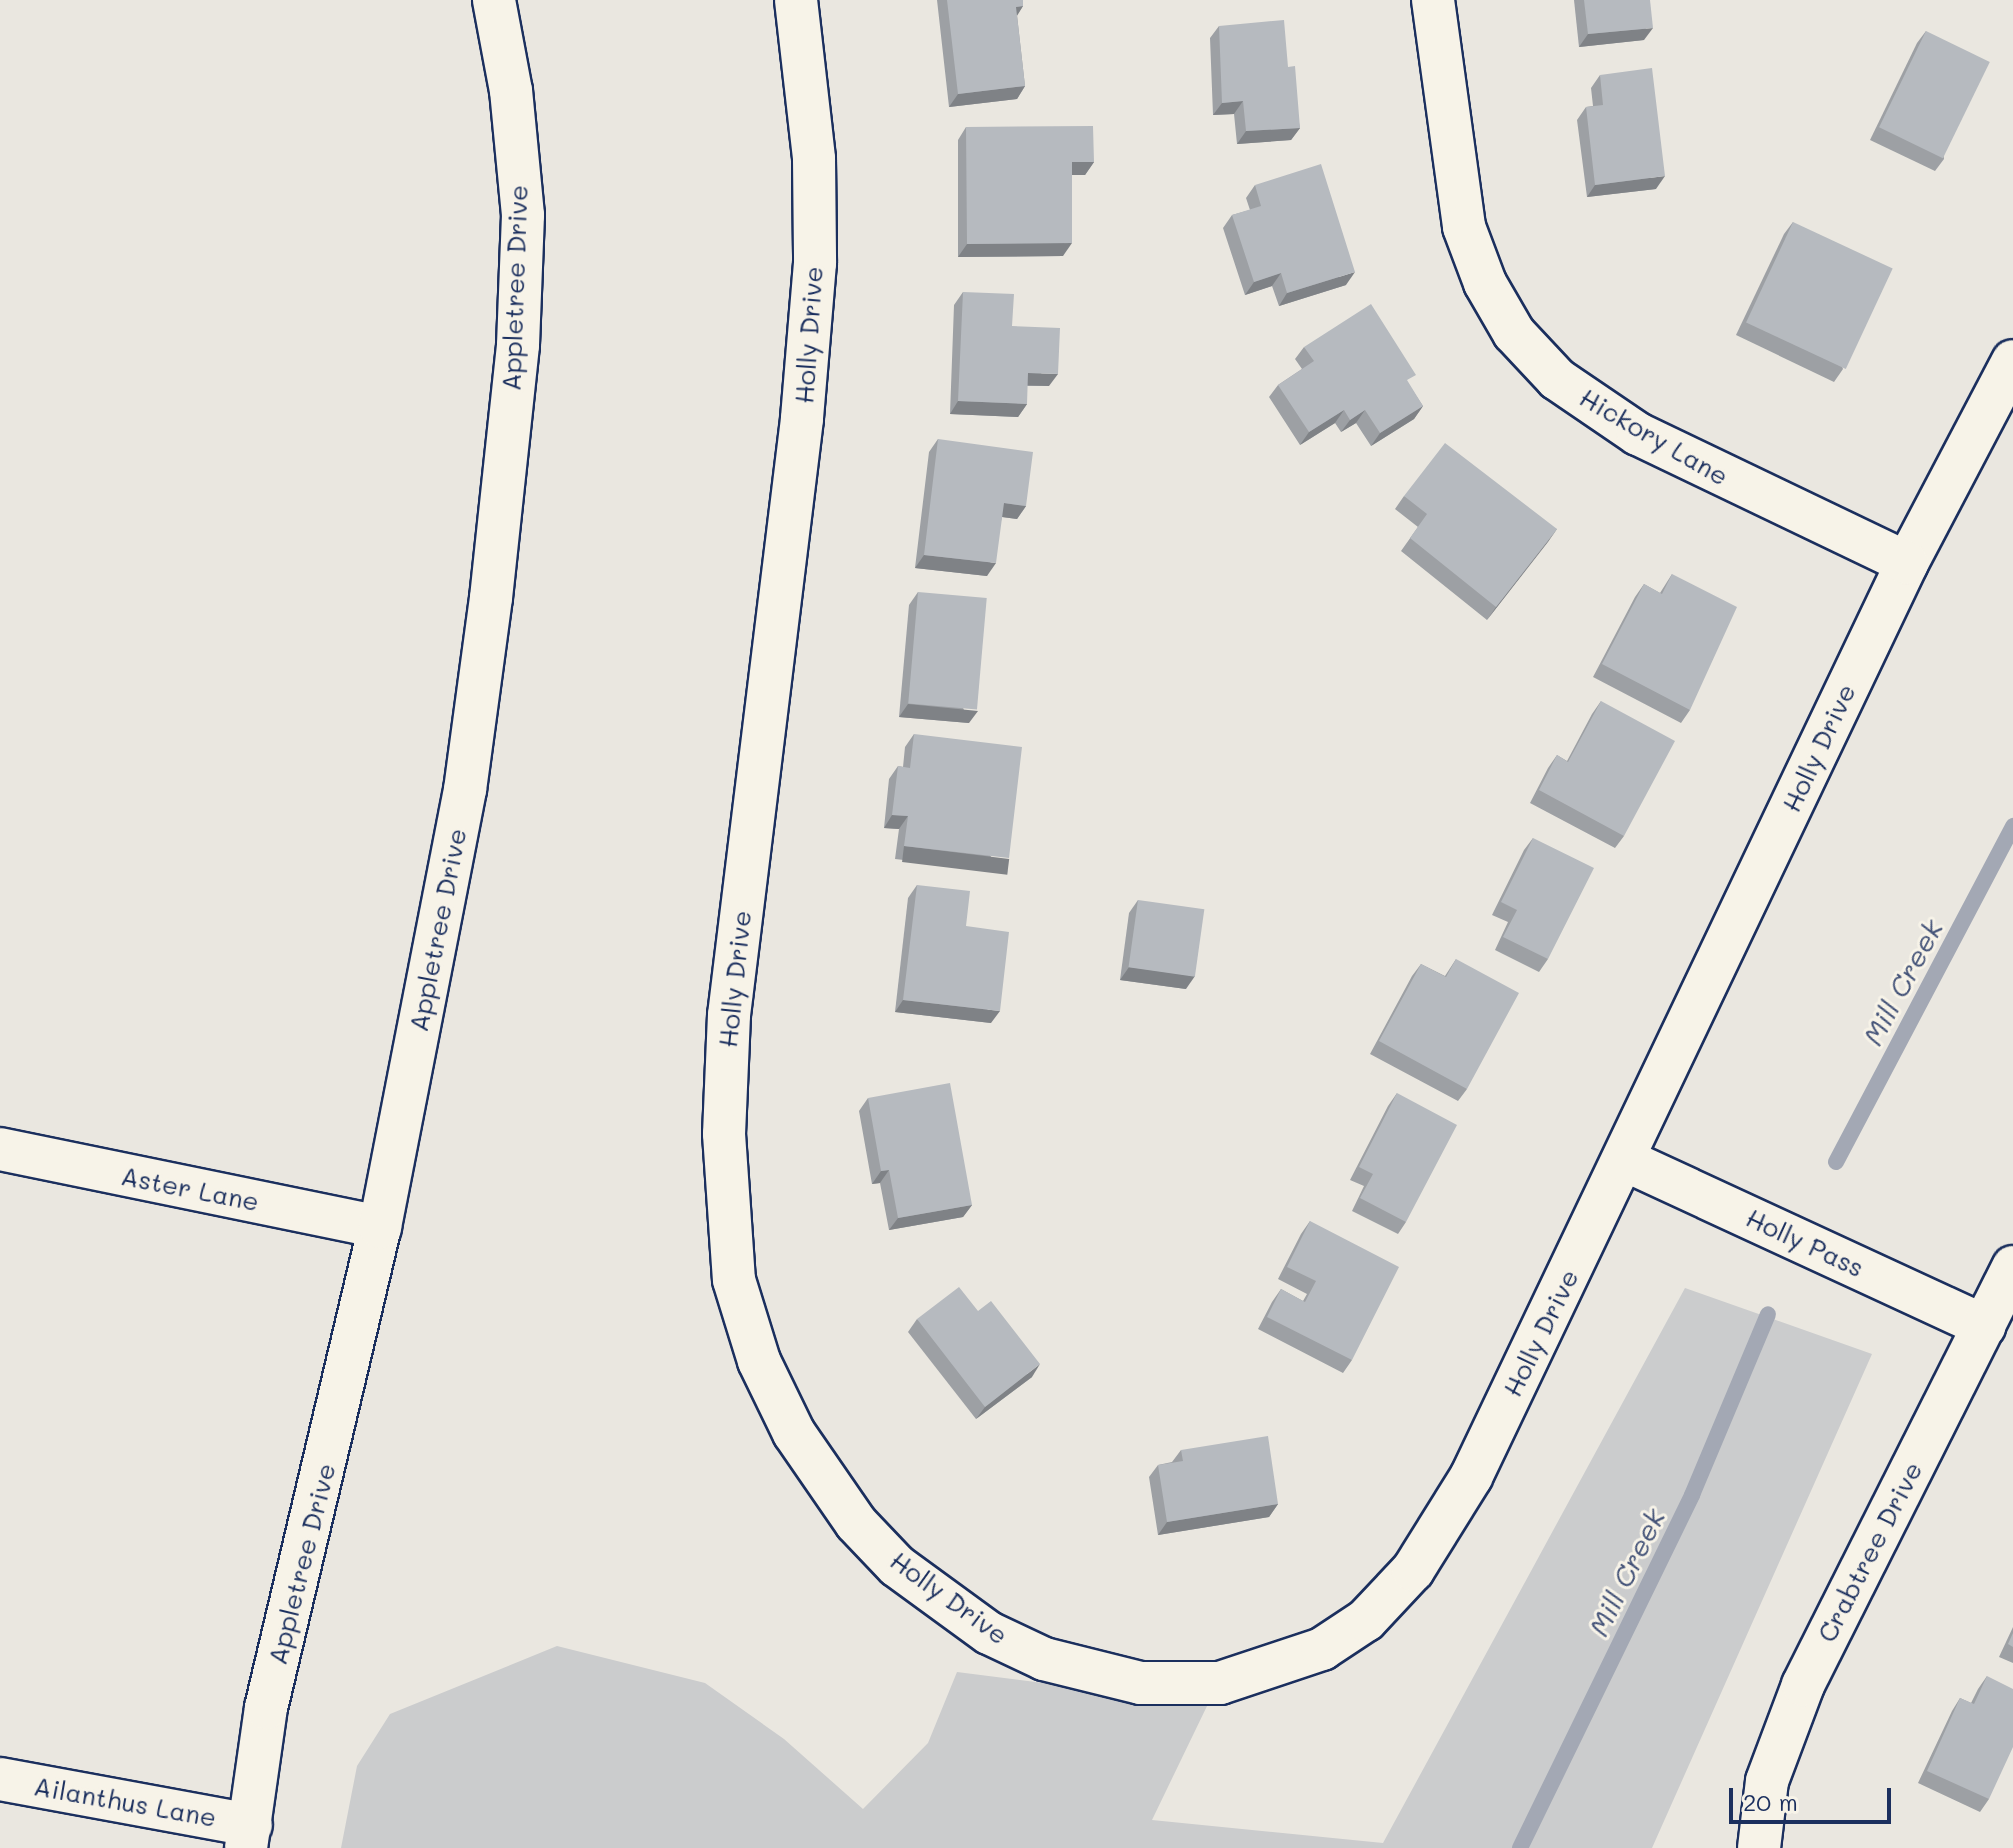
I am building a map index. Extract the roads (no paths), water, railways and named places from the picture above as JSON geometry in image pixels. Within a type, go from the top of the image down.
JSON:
[{"type":"street","name":"Appletree Drive","points":[[248,1836],[266,1708],[380,1227],[465,790],[518,345],[523,215],[511,91],[494,0]]},
{"type":"street","name":"Holly Drive","points":[[796,0],[814,159],[815,263],[802,419],[729,1015],[724,1134],[727,1219],[734,1280],[759,1361],[794,1433],[856,1523],[897,1566],[989,1633],[1044,1659],[1141,1683],[1220,1683],[1322,1649],[1366,1620],[1413,1570],[1471,1477],[1625,1160],[1907,563],[2013,361]]},
{"type":"street","name":"Hickory Lane","points":[[1433,0],[1464,227],[1485,283],[1514,333],[1557,379],[1638,434],[1907,563]]},
{"type":"street","name":"Aster Lane","points":[[0,1149],[380,1227]]},
{"type":"street","name":"Holly Pass","points":[[1625,1160],[1985,1326]]},
{"type":"street","name":"Crabtree Drive","points":[[1759,1848],[1767,1781],[1803,1685],[2013,1267]]},
{"type":"street","name":"Ailanthus Lane","points":[[0,1779],[248,1836]]},
{"type":"waterway","name":"Mill Creek","points":[[1836,1162],[2013,826]]},
{"type":"waterway","name":"Mill Creek","points":[[1520,1848],[1692,1495],[1768,1314]]}]
